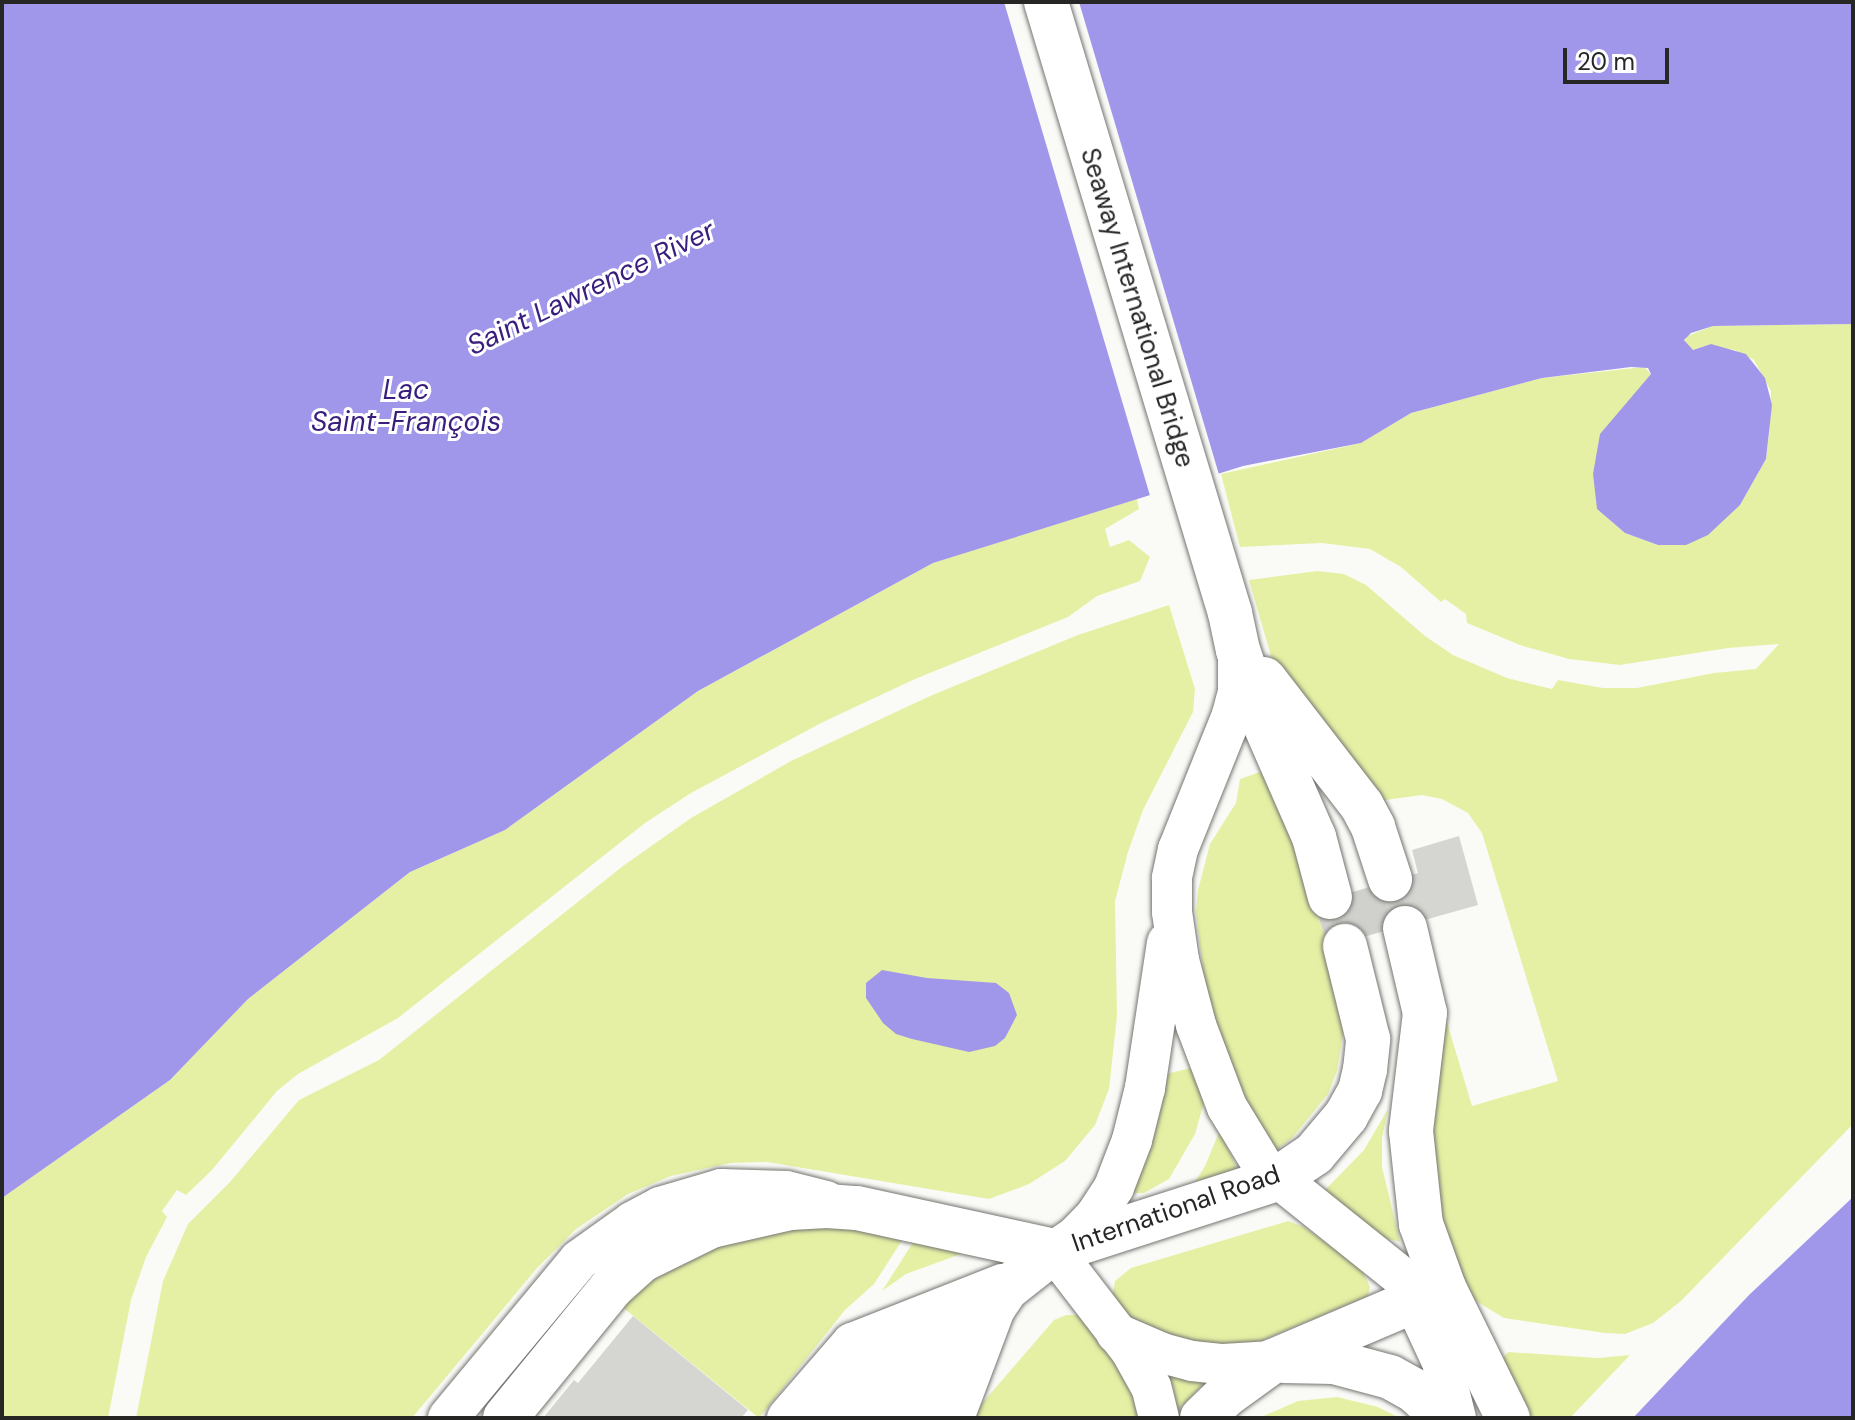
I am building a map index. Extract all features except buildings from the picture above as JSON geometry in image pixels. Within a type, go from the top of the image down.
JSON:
[{"type":"main road","name":"Seaway International Bridge","points":[[1046,2],[1238,645]]},
{"type":"main road","points":[[1238,645],[1362,806],[1373,827],[1360,889],[1314,837],[1238,645]]},
{"type":"main road","name":"International Road","points":[[873,1418],[911,1372],[954,1330],[1022,1280],[1277,1179],[1314,1154],[1332,1135],[1360,1091],[1368,1039],[1373,937],[1425,1013],[1411,1131],[1415,1193],[1429,1295],[1508,1418]]},
{"type":"main road","points":[[505,1418],[612,1287],[664,1248],[711,1226],[790,1208],[857,1208],[1022,1280]]},
{"type":"main road","points":[[1202,1418],[1226,1395],[1273,1361],[1429,1295]]},
{"type":"main road","points":[[1273,1361],[1334,1362],[1369,1370],[1415,1391],[1444,1418]]},
{"type":"street","points":[[914,1418],[980,1338],[1022,1280],[1076,1236],[1096,1215],[1114,1187],[1132,1140],[1145,1088],[1172,912],[1178,849],[1232,715],[1238,692],[1238,645]]},
{"type":"street","points":[[1172,912],[1179,960],[1212,1071],[1250,1149],[1277,1179],[1429,1295],[1456,1418]]},
{"type":"street","points":[[448,1418],[558,1284],[605,1239],[660,1207],[721,1189],[786,1191],[857,1208]]},
{"type":"street","points":[[472,1418],[574,1294],[632,1239],[692,1208],[753,1193],[786,1191]]},
{"type":"street","points":[[954,1418],[1022,1280]]},
{"type":"street","points":[[787,1418],[852,1343],[1022,1280],[1116,1333],[1162,1353],[1192,1361],[1223,1364],[1273,1361]]},
{"type":"street","points":[[830,1418],[898,1334],[929,1313]]},
{"type":"street","points":[[1116,1333],[1143,1371],[1159,1418]]},
{"type":"green space","points":[[1853,324],[1853,1124],[1681,1301],[1653,1323],[1625,1334],[1504,1318],[1471,1298],[1452,1253],[1434,1190],[1431,1132],[1440,999],[1472,1106],[1558,1081],[1482,833],[1468,813],[1442,799],[1422,795],[1378,801],[1273,663],[1249,580],[1317,571],[1344,574],[1366,585],[1425,636],[1453,655],[1507,678],[1552,689],[1558,680],[1603,688],[1637,688],[1714,673],[1756,669],[1779,644],[1728,648],[1620,665],[1569,659],[1520,645],[1467,623],[1466,614],[1445,599],[1441,602],[1401,567],[1370,549],[1322,543],[1240,547],[1221,474],[1361,443],[1411,413],[1542,378],[1644,367],[1651,374],[1629,403],[1597,509],[1625,533],[1658,545],[1740,505],[1766,459],[1771,391],[1754,360],[1735,350],[1704,346],[1693,350],[1684,343],[1687,336],[1713,326]]},
{"type":"green space","points":[[1137,499],[1139,509],[1105,529],[1110,547],[1129,540],[1150,557],[1140,581],[1097,596],[1068,617],[915,679],[823,722],[691,793],[645,823],[398,1018],[298,1074],[277,1091],[212,1170],[186,1195],[177,1190],[162,1211],[167,1217],[146,1257],[131,1300],[108,1418],[2,1418],[2,1198],[170,1080],[248,999],[410,872],[505,830],[698,691],[933,563]]},
{"type":"green space","points":[[1169,605],[1195,689],[1193,712],[1143,810],[1128,852],[1115,901],[1117,1016],[1109,1089],[1095,1125],[1065,1161],[1029,1184],[989,1199],[767,1162],[730,1163],[671,1176],[628,1194],[576,1229],[537,1268],[412,1418],[136,1418],[163,1281],[188,1224],[230,1182],[299,1100],[379,1060],[623,866],[691,818],[791,761],[930,696],[1078,635]]},
{"type":"green space","points":[[1263,771],[1278,794],[1328,947],[1344,1028],[1337,1071],[1328,1094],[1293,1137],[1272,1153],[1243,1104],[1206,997],[1196,912],[1198,890],[1210,844],[1236,803],[1240,779]]},
{"type":"green space","points":[[1191,1068],[1204,1102],[1195,1134],[1169,1179],[1144,1193],[1132,1193],[1162,1075]]},
{"type":"green space","points":[[1388,1109],[1382,1138],[1382,1167],[1400,1242],[1385,1238],[1326,1196],[1325,1190],[1364,1150]]},
{"type":"green space","points":[[1220,1130],[1237,1169],[1195,1182],[1205,1166]]},
{"type":"green space","points":[[1288,1221],[1304,1227],[1361,1268],[1370,1287],[1368,1296],[1253,1344],[1228,1349],[1148,1336],[1112,1299],[1115,1281],[1131,1268]]},
{"type":"green space","points":[[828,1224],[903,1239],[874,1284],[845,1310],[759,1418],[621,1306],[661,1271],[743,1230]]},
{"type":"green space","points":[[914,1241],[969,1251],[906,1274],[882,1291]]},
{"type":"green space","points":[[1066,1315],[1080,1315],[1107,1341],[1135,1399],[1140,1418],[982,1418],[972,1415],[1054,1320]]},
{"type":"green space","points":[[1508,1352],[1598,1358],[1630,1355],[1570,1418],[1525,1418],[1499,1362]]},
{"type":"green space","points":[[1163,1367],[1210,1377],[1177,1411],[1174,1389]]},
{"type":"green space","points":[[1337,1397],[1378,1407],[1400,1418],[1259,1418],[1298,1401]]},
{"type":"water","name":"Lac Saint-François","points":[[2,2],[1853,2],[1853,324],[1713,326],[1691,333],[1684,340],[1693,350],[1711,344],[1746,354],[1765,378],[1772,405],[1766,459],[1740,505],[1708,535],[1686,545],[1658,545],[1625,533],[1597,509],[1593,474],[1600,434],[1651,374],[1648,368],[1631,367],[1542,378],[1411,413],[1361,443],[1243,466],[933,563],[698,691],[505,830],[410,872],[248,999],[170,1080],[2,1198]]},
{"type":"water","points":[[882,970],[927,978],[996,983],[1009,993],[1017,1015],[1005,1038],[995,1046],[969,1052],[896,1034],[883,1023],[866,998],[866,983]]},
{"type":"water","points":[[1853,1197],[1853,1418],[1633,1418],[1749,1295]]},
{"type":"pier","points":[[1004,2],[1079,2],[1220,478],[1151,499]]},
{"type":"tunnel","points":[[1360,891],[1371,936]]},
{"type":"water label","name":"Saint Lawrence River","points":[[591,288]]}]
